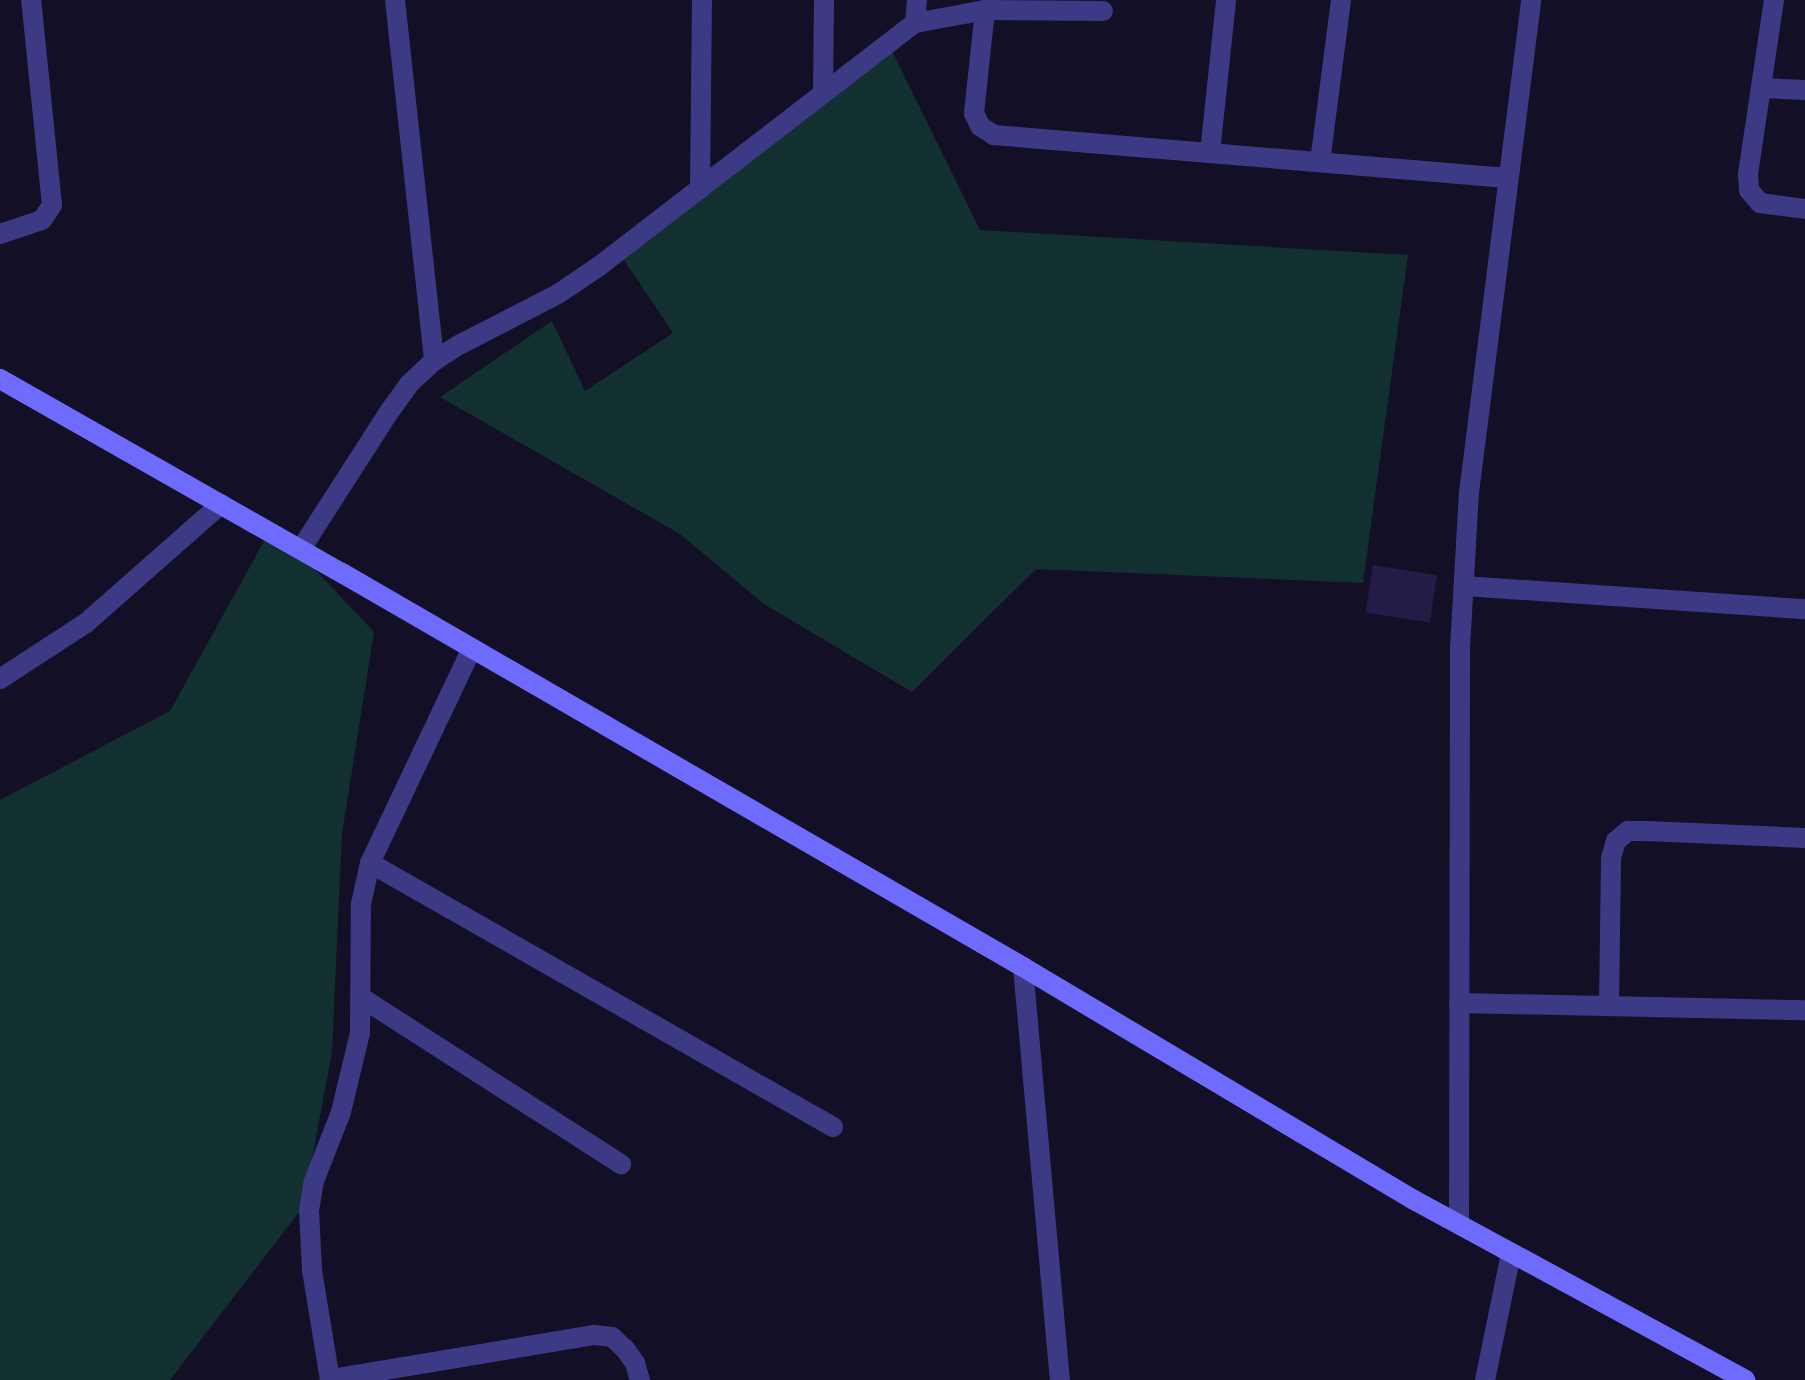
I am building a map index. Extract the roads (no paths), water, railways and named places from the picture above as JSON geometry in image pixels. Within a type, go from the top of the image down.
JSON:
[{"type":"main road","points":[[0,379],[301,549],[1023,967],[1459,1224],[1745,1380]]},
{"type":"street","points":[[0,234],[42,220],[52,205],[31,0]]},
{"type":"street","points":[[395,0],[434,361]]},
{"type":"street","points":[[700,189],[702,0]]},
{"type":"street","points":[[823,93],[824,0]]},
{"type":"street","points":[[915,23],[917,0]]},
{"type":"street","points":[[1210,153],[1226,0]]},
{"type":"street","points":[[1320,162],[1341,0]]},
{"type":"street","points":[[1459,1224],[1460,648],[1475,421],[1531,0]]},
{"type":"street","points":[[1774,0],[1748,175],[1749,190],[1760,203],[1805,209]]},
{"type":"street","points":[[301,549],[389,412],[409,384],[434,361],[558,294],[915,23],[985,10],[1103,11]]},
{"type":"street","points":[[985,10],[974,113],[980,126],[994,135],[1507,178]]},
{"type":"street","points":[[1761,88],[1805,90]]},
{"type":"street","points":[[0,679],[86,623],[221,504]]},
{"type":"street","points":[[1464,586],[1805,609]]},
{"type":"street","points":[[472,648],[370,863],[361,904],[360,1033],[341,1112],[314,1181],[309,1211],[312,1270],[331,1379],[594,1335],[612,1337],[625,1349],[640,1380]]},
{"type":"street","points":[[1609,1006],[1611,858],[1616,841],[1628,831],[1805,838]]},
{"type":"street","points":[[370,863],[833,1127]]},
{"type":"street","points":[[1023,967],[1060,1380]]},
{"type":"street","points":[[362,998],[621,1164]]},
{"type":"street","points":[[1459,1003],[1805,1010]]},
{"type":"street","points":[[1485,1380],[1511,1253]]}]
